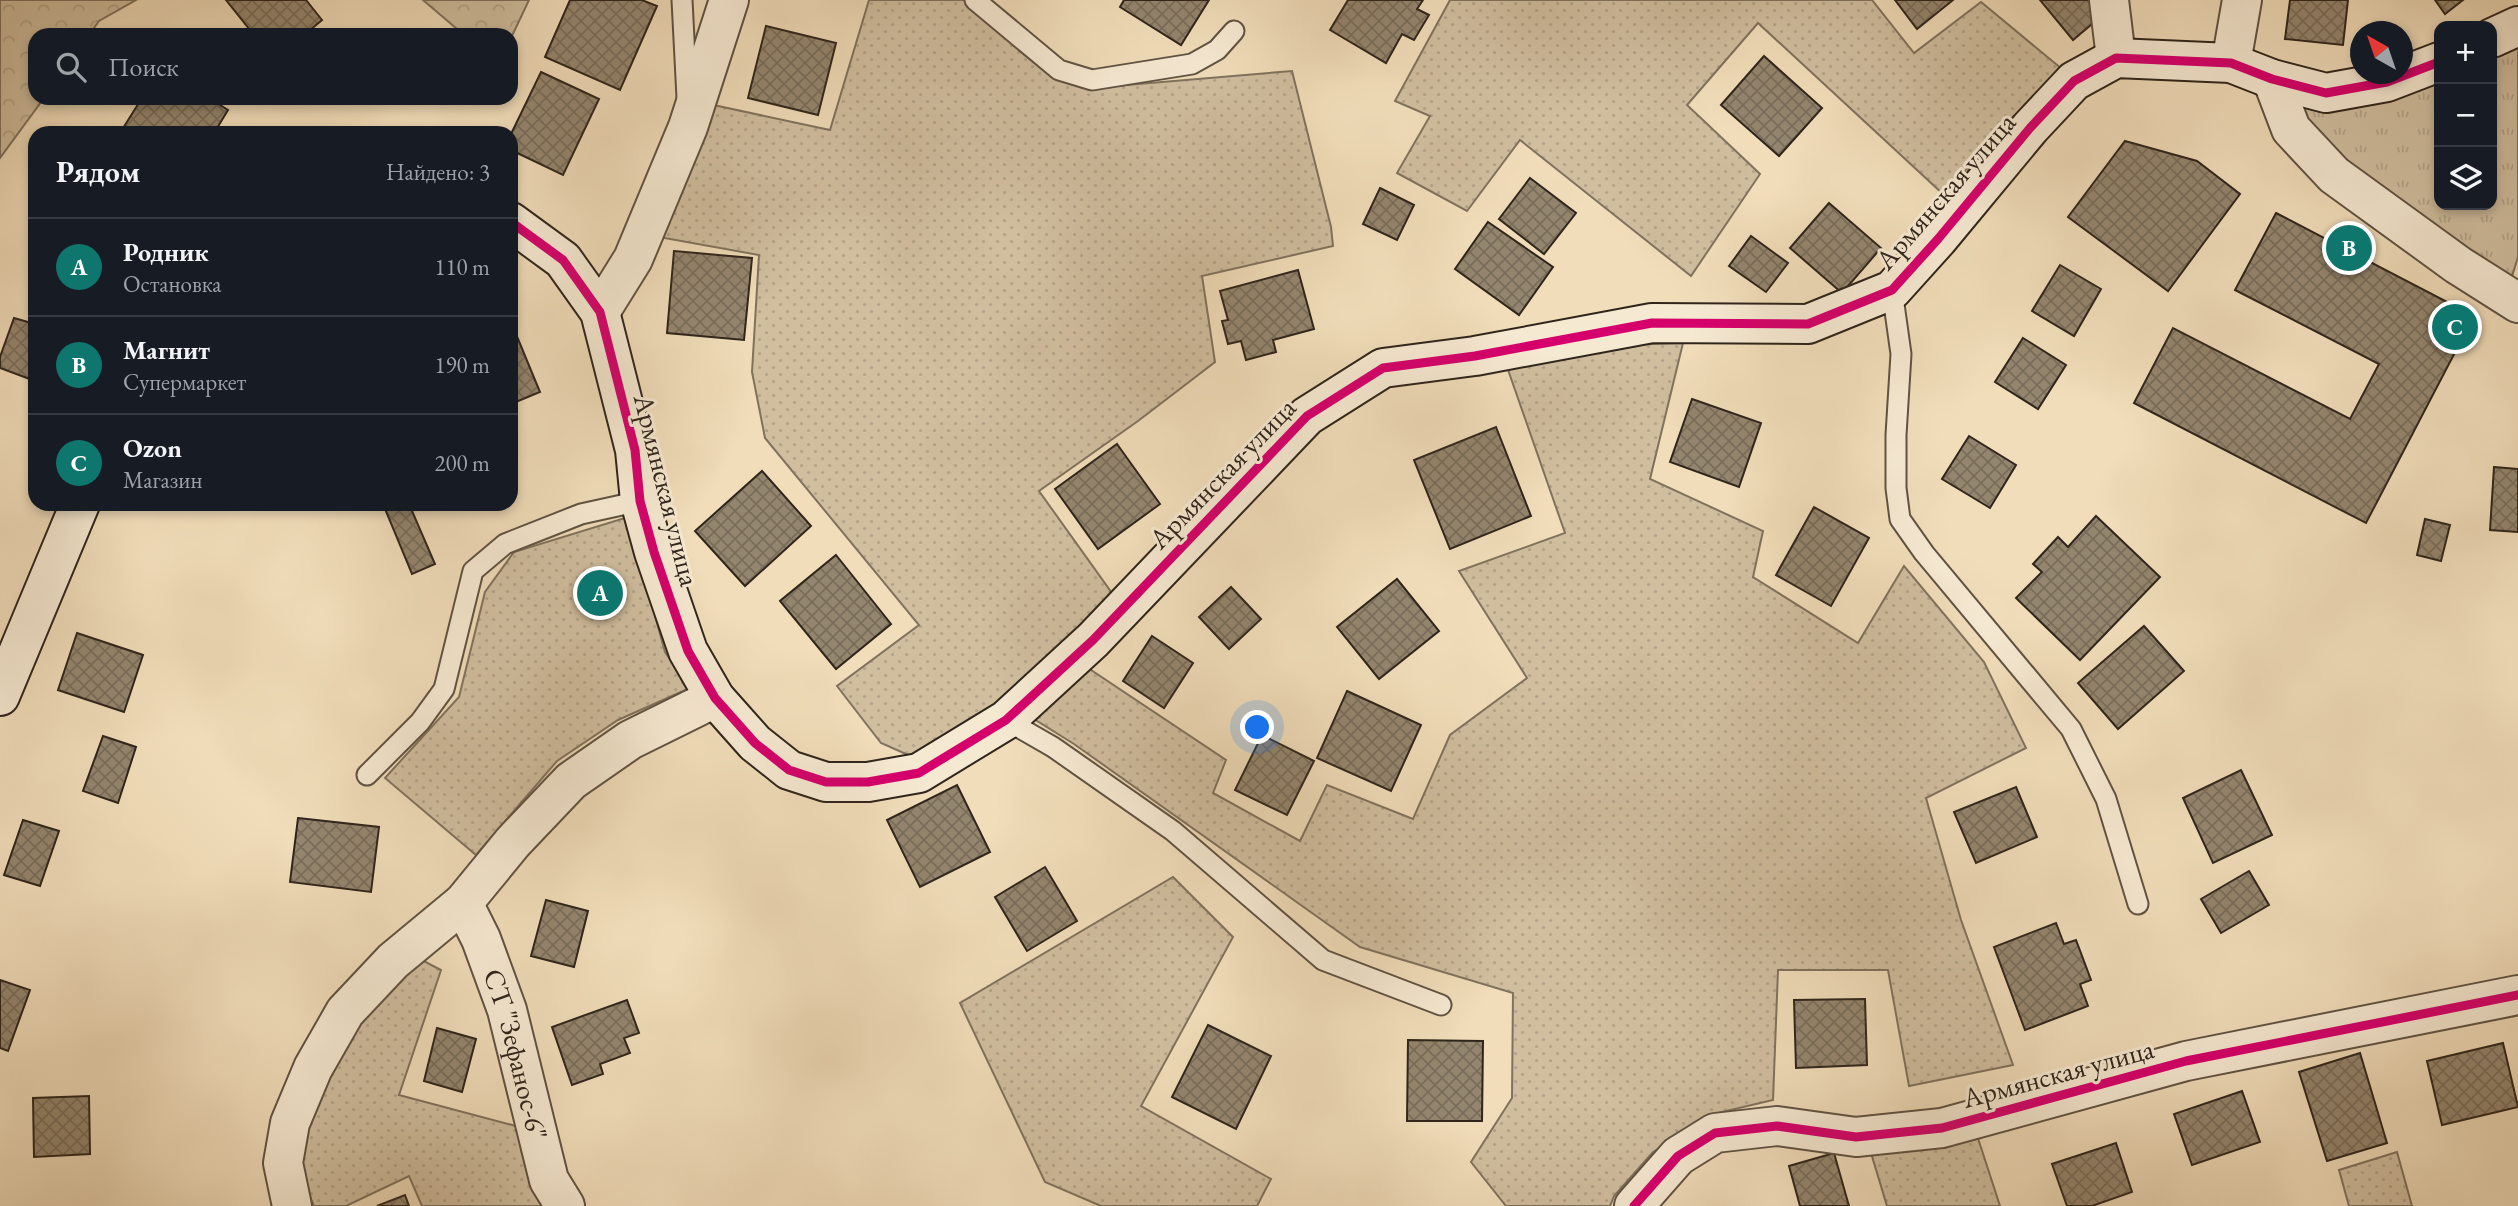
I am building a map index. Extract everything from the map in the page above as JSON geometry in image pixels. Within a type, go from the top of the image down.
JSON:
[{"type":"street","points":[[600,312],[634,258],[688,127],[729,0]]},
{"type":"street","points":[[2109,0],[2116,58],[2231,63],[2272,79],[2326,93],[2387,82],[2434,64]]},
{"type":"street","points":[[2231,63],[2242,0]]},
{"type":"street","points":[[2497,36],[2518,26]]},
{"type":"street","name":"Армянская улица","points":[[518,227],[563,260],[600,312],[635,450],[640,501],[654,552],[688,651],[716,698],[755,743],[789,770],[826,782],[868,782],[919,773],[1006,720],[1093,640],[1307,416],[1383,368],[1475,356],[1652,323],[1808,324],[1892,290],[1938,239],[2029,128],[2074,81],[2116,58]]},
{"type":"street","points":[[2272,79],[2291,129],[2334,175],[2458,265],[2518,303]]},
{"type":"street","points":[[0,695],[77,511]]},
{"type":"street","points":[[292,1206],[283,1163],[290,1123],[313,1068],[345,1012],[393,961],[463,903],[513,842],[571,781],[631,740],[716,698]]},
{"type":"street","name":"СТ \"Зефанос-6\"","points":[[463,903],[481,939],[507,1010],[549,1180],[565,1206]]},
{"type":"street","name":"Армянская улица","points":[[1634,1206],[1678,1156],[1715,1133],[1777,1126],[1856,1137],[1942,1128],[2186,1061],[2518,995]]},
{"type":"lane","points":[[682,0],[688,127]]},
{"type":"lane","points":[[975,0],[1059,70],[1092,80],[1192,64],[1217,50],[1234,31]]},
{"type":"lane","points":[[1892,290],[1900,354],[1896,435],[1896,488],[1900,519],[1924,552],[2071,729],[2106,799],[2138,904]]},
{"type":"lane","points":[[367,775],[420,722],[444,689],[473,571],[505,544],[581,514],[640,501]]},
{"type":"lane","points":[[1006,720],[1053,747],[1173,831],[1323,960],[1441,1005]]},
{"type":"green space","points":[[0,0],[136,0],[99,21],[94,28],[28,28],[28,105],[39,105],[0,158]]},
{"type":"green space","points":[[423,0],[529,0],[516,28],[456,28]]},
{"type":"green space","points":[[869,0],[969,0],[1091,88],[1292,71],[1331,227],[1333,246],[1202,276],[1215,362],[1039,491],[1114,596],[1011,696],[915,758],[881,743],[837,686],[919,625],[765,438],[752,372],[759,255],[659,237],[704,103],[830,130]]},
{"type":"green space","points":[[1450,0],[1872,0],[1914,53],[1981,2],[2062,69],[1943,194],[1758,23],[1687,105],[1760,174],[1691,276],[1520,140],[1467,211],[1397,173],[1430,116],[1395,101]]},
{"type":"green space","points":[[2518,46],[2518,257],[2511,280],[2337,168],[2285,93],[2372,84],[2413,84],[2413,80],[2434,78],[2434,210],[2497,210],[2497,54]]},
{"type":"green space","points":[[1683,343],[1650,479],[1763,531],[1753,577],[1858,643],[1904,566],[1984,662],[2026,748],[1926,798],[1961,920],[2013,1065],[1909,1086],[1888,970],[1778,970],[1773,1100],[1718,1113],[1653,1152],[1614,1196],[1610,1206],[1506,1206],[1471,1162],[1512,1098],[1513,993],[1360,947],[1074,744],[1034,719],[1088,668],[1226,760],[1213,793],[1300,841],[1327,785],[1413,819],[1450,735],[1527,678],[1459,571],[1565,533],[1506,364],[1621,345]]},
{"type":"green space","points":[[628,517],[665,652],[690,688],[618,720],[557,761],[476,855],[385,778],[459,697],[485,592],[514,552]]},
{"type":"green space","points":[[1173,877],[1233,937],[1141,1106],[1271,1179],[1257,1206],[1101,1206],[1045,1182],[960,1003]]},
{"type":"green space","points":[[416,957],[441,970],[399,1095],[516,1126],[545,1206],[422,1206],[409,1176],[346,1206],[314,1206],[301,1177],[305,1134],[323,1078],[358,1020]]},
{"type":"green space","points":[[1976,1132],[2000,1206],[1887,1206],[1871,1153]]},
{"type":"green space","points":[[2397,1152],[2412,1206],[2349,1206],[2339,1170]]},
{"type":"building","points":[[226,0],[306,0],[322,20],[312,28],[248,28]]},
{"type":"building","points":[[570,0],[642,0],[657,6],[620,90],[545,57]]},
{"type":"building","points":[[1124,0],[1209,0],[1181,45],[1120,7]]},
{"type":"building","points":[[1348,0],[1423,0],[1417,9],[1429,15],[1414,40],[1402,34],[1386,63],[1330,30]]},
{"type":"building","points":[[1895,0],[1953,0],[1917,29]]},
{"type":"building","points":[[2040,0],[2092,0],[2104,14],[2073,40]]},
{"type":"building","points":[[2290,0],[2348,0],[2343,45],[2285,39]]},
{"type":"building","points":[[2435,0],[2463,0],[2445,14]]},
{"type":"building","points":[[766,26],[836,43],[818,115],[748,98]]},
{"type":"building","points":[[1764,56],[1822,108],[1779,156],[1721,105]]},
{"type":"building","points":[[541,72],[599,99],[563,175],[518,153],[518,126],[515,126]]},
{"type":"building","points":[[138,105],[220,105],[228,110],[218,126],[124,126]]},
{"type":"building","points":[[2125,141],[2197,161],[2240,194],[2168,291],[2068,217]]},
{"type":"building","points":[[1530,178],[1576,213],[1544,254],[1499,219]]},
{"type":"building","points":[[1380,188],[1414,205],[1397,240],[1363,224]]},
{"type":"building","points":[[1829,203],[1881,248],[1842,293],[1790,248]]},
{"type":"building","points":[[2276,213],[2474,316],[2366,523],[2134,403],[2173,328],[2350,419],[2379,364],[2235,290]]},
{"type":"building","points":[[1488,222],[1553,267],[1519,315],[1455,269]]},
{"type":"building","points":[[1751,236],[1788,263],[1766,292],[1729,266]]},
{"type":"building","points":[[674,251],[752,258],[744,340],[667,333]]},
{"type":"building","points":[[2060,265],[2101,289],[2074,336],[2032,311]]},
{"type":"building","points":[[1298,270],[1314,329],[1273,340],[1276,352],[1246,360],[1241,341],[1228,344],[1222,321],[1228,320],[1220,291]]},
{"type":"building","points":[[14,318],[28,322],[28,378],[0,368],[0,357]]},
{"type":"building","points":[[2023,338],[2066,365],[2038,409],[1995,382]]},
{"type":"building","points":[[518,339],[540,392],[518,401]]},
{"type":"building","points":[[1692,399],[1761,423],[1739,487],[1670,462]]},
{"type":"building","points":[[1496,427],[1531,516],[1450,549],[1414,460]]},
{"type":"building","points":[[1969,436],[2016,465],[1990,508],[1942,479]]},
{"type":"building","points":[[1117,444],[1160,504],[1098,549],[1055,489]]},
{"type":"building","points":[[2494,467],[2518,469],[2518,532],[2490,530]]},
{"type":"building","points":[[762,471],[811,526],[745,586],[695,531]]},
{"type":"building","points":[[1814,507],[1869,538],[1831,606],[1776,575]]},
{"type":"building","points":[[386,511],[412,511],[435,564],[412,574]]},
{"type":"building","points":[[2096,516],[2160,577],[2080,660],[2016,598],[2042,572],[2033,564],[2058,537],[2068,547]]},
{"type":"building","points":[[2425,519],[2450,525],[2441,561],[2417,555]]},
{"type":"building","points":[[836,555],[891,624],[836,669],[780,601]]},
{"type":"building","points":[[1397,579],[1439,631],[1379,679],[1337,627]]},
{"type":"building","points":[[1231,587],[1261,619],[1229,649],[1199,617]]},
{"type":"building","points":[[2144,626],[2184,671],[2118,729],[2078,683]]},
{"type":"building","points":[[77,633],[143,655],[124,712],[58,690]]},
{"type":"building","points":[[1152,636],[1193,663],[1164,708],[1123,681]]},
{"type":"building","points":[[1347,691],[1421,725],[1391,791],[1317,758]]},
{"type":"building","points":[[1262,735],[1314,761],[1287,815],[1235,790]]},
{"type":"building","points":[[103,736],[136,747],[118,803],[83,791]]},
{"type":"building","points":[[2241,770],[2272,835],[2213,863],[2183,798]]},
{"type":"building","points":[[957,785],[990,852],[920,887],[887,820]]},
{"type":"building","points":[[2016,787],[2037,837],[1976,863],[1954,812]]},
{"type":"building","points":[[298,818],[379,827],[371,892],[290,882]]},
{"type":"building","points":[[23,820],[59,831],[40,886],[4,875]]},
{"type":"building","points":[[1045,867],[1077,921],[1027,951],[995,897]]},
{"type":"building","points":[[2249,871],[2269,905],[2221,933],[2201,899]]},
{"type":"building","points":[[546,900],[588,911],[574,967],[531,956]]},
{"type":"building","points":[[2056,923],[2064,944],[2076,940],[2091,980],[2080,984],[2088,1006],[2025,1030],[1994,947]]},
{"type":"building","points":[[0,980],[30,990],[8,1051],[0,1048]]},
{"type":"building","points":[[1865,999],[1867,1065],[1796,1068],[1794,1000]]},
{"type":"building","points":[[627,1000],[639,1033],[624,1038],[630,1053],[600,1064],[603,1074],[572,1085],[552,1027]]},
{"type":"building","points":[[1208,1025],[1271,1056],[1236,1129],[1172,1097]]},
{"type":"building","points":[[437,1028],[476,1039],[462,1092],[424,1081]]},
{"type":"building","points":[[1408,1040],[1483,1041],[1482,1121],[1407,1121]]},
{"type":"building","points":[[2503,1043],[2518,1107],[2442,1125],[2427,1061]]},
{"type":"building","points":[[2360,1053],[2387,1143],[2327,1161],[2299,1072]]},
{"type":"building","points":[[2242,1091],[2260,1142],[2192,1165],[2174,1114]]},
{"type":"building","points":[[89,1096],[90,1154],[34,1157],[33,1098]]},
{"type":"building","points":[[2116,1143],[2132,1192],[2092,1206],[2067,1206],[2052,1164]]},
{"type":"building","points":[[1834,1153],[1849,1206],[1800,1206],[1789,1166]]},
{"type":"building","points":[[405,1195],[409,1206],[377,1206]]},
{"type":"cycle path","points":[[518,227],[563,260],[600,312],[635,450],[640,501],[654,552],[688,651],[715,698],[755,743],[789,770],[826,782],[868,782],[919,773],[1006,720],[1093,640],[1307,416],[1383,368],[1475,356],[1652,323],[1808,324],[1892,290],[2030,128],[2074,81],[2116,58],[2231,63],[2272,79],[2326,93],[2387,82],[2434,64]]},
{"type":"cycle path","points":[[1634,1206],[1678,1156],[1715,1133],[1777,1126],[1856,1137],[1942,1128],[2186,1061],[2518,995]]},
{"type":"place","name":"Магнит","points":[[2349,248]]},
{"type":"place","name":"Ozon","points":[[2455,327]]},
{"type":"place","name":"Родник","points":[[600,593]]}]
